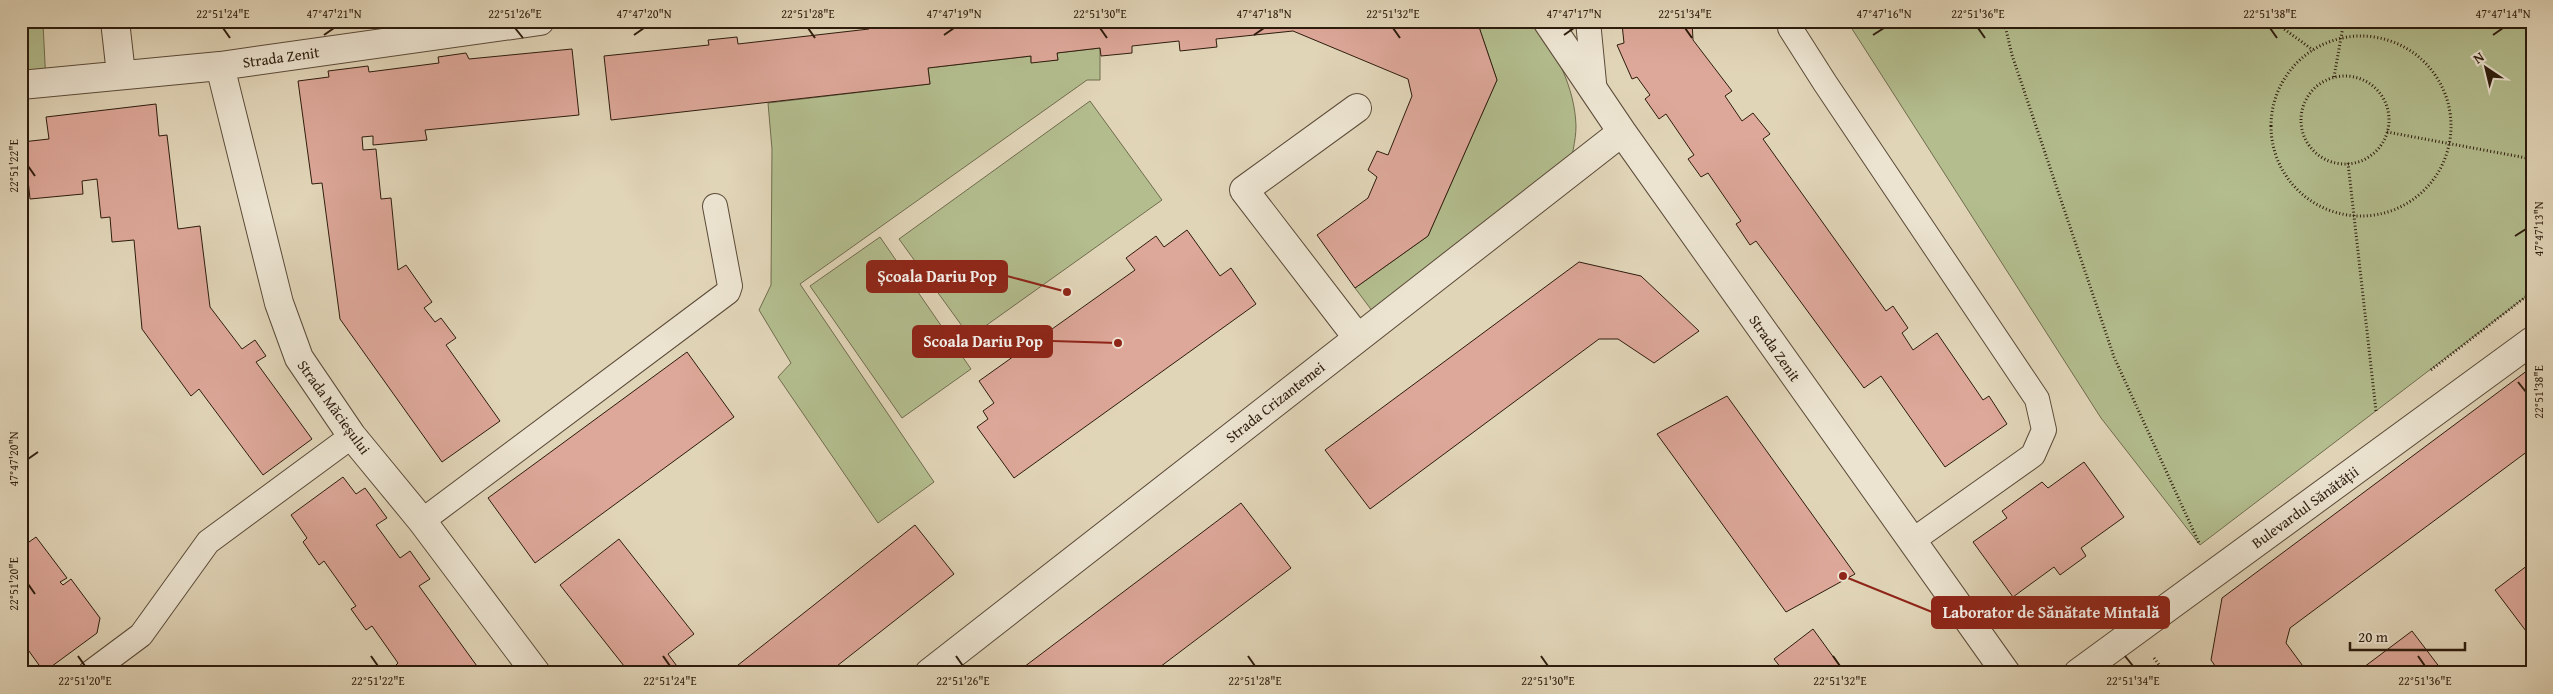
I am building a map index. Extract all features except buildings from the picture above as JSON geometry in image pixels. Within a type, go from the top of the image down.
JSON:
[{"type":"street","points":[[115,21],[121,74]]},
{"type":"street","name":"Strada Zenit","points":[[21,86],[121,74],[220,66],[540,21]]},
{"type":"street","name":"Strada Zenit","points":[[1547,21],[1622,132],[2006,673]]},
{"type":"street","name":"Strada Măcieșului","points":[[220,66],[279,303],[298,358],[352,436],[422,522],[536,673]]},
{"type":"street","points":[[1357,108],[1244,190],[1357,337]]},
{"type":"street","name":"Strada Crizantemei","points":[[929,673],[1622,132]]},
{"type":"street","name":"Bulevardul Sănătății","points":[[2078,673],[2532,341]]},
{"type":"lane","points":[[1588,21],[1595,93]]},
{"type":"lane","points":[[1790,21],[1790,28],[1825,83],[2037,399],[2044,430],[2033,456],[1912,541]]},
{"type":"lane","points":[[422,522],[728,292],[730,286],[715,206]]},
{"type":"lane","points":[[90,673],[141,635],[208,542],[352,436]]},
{"type":"path","points":[[2004,21],[2012,55],[2114,357],[2200,545],[2218,570]]},
{"type":"path","points":[[2273,21],[2313,50]]},
{"type":"path","points":[[2334,78],[2344,21]]},
{"type":"path","points":[[2362,35],[2392,40],[2419,56],[2439,78],[2451,107],[2450,144],[2444,166],[2426,189],[2403,207],[2375,216],[2354,216],[2319,207],[2295,189],[2279,166],[2271,138],[2272,107],[2284,78],[2304,55],[2332,40],[2341,38],[2362,35]]},
{"type":"path","points":[[2356,76],[2369,82],[2380,92],[2387,104],[2388,132],[2381,146],[2370,156],[2356,163],[2342,164],[2328,160],[2315,152],[2306,140],[2302,126],[2302,111],[2307,98],[2316,87],[2334,78],[2356,76]]},
{"type":"path","points":[[2388,132],[2532,159]]},
{"type":"path","points":[[2348,163],[2375,412],[2383,406]]},
{"type":"path","points":[[2430,370],[2532,292]]},
{"type":"green space","points":[[1477,21],[1531,21],[1556,57],[1568,84],[1575,112],[1576,132],[1569,173],[1379,320],[1355,288],[1428,236],[1497,80]]},
{"type":"green space","points":[[1847,21],[2532,21],[2532,292],[2200,545],[2101,418]]},
{"type":"green space","points":[[43,24],[46,83],[21,85],[21,27]]},
{"type":"green space","points":[[1100,48],[1100,80],[1087,80],[800,284],[934,482],[878,523],[778,377],[791,363],[759,310],[771,285],[772,149],[768,103],[930,84],[928,68],[1031,56],[1031,62],[1058,60],[1057,53]]},
{"type":"green space","points":[[1090,101],[1162,200],[970,337],[899,239]]},
{"type":"green space","points":[[880,237],[971,369],[902,418],[810,286]]},
{"type":"place","name":"Școala Dariu Pop","points":[[1067,292]]},
{"type":"place","name":"Scoala Dariu Pop","points":[[1118,343]]},
{"type":"place","name":"Laborator de Sănătate Mintală","points":[[1843,576]]}]
